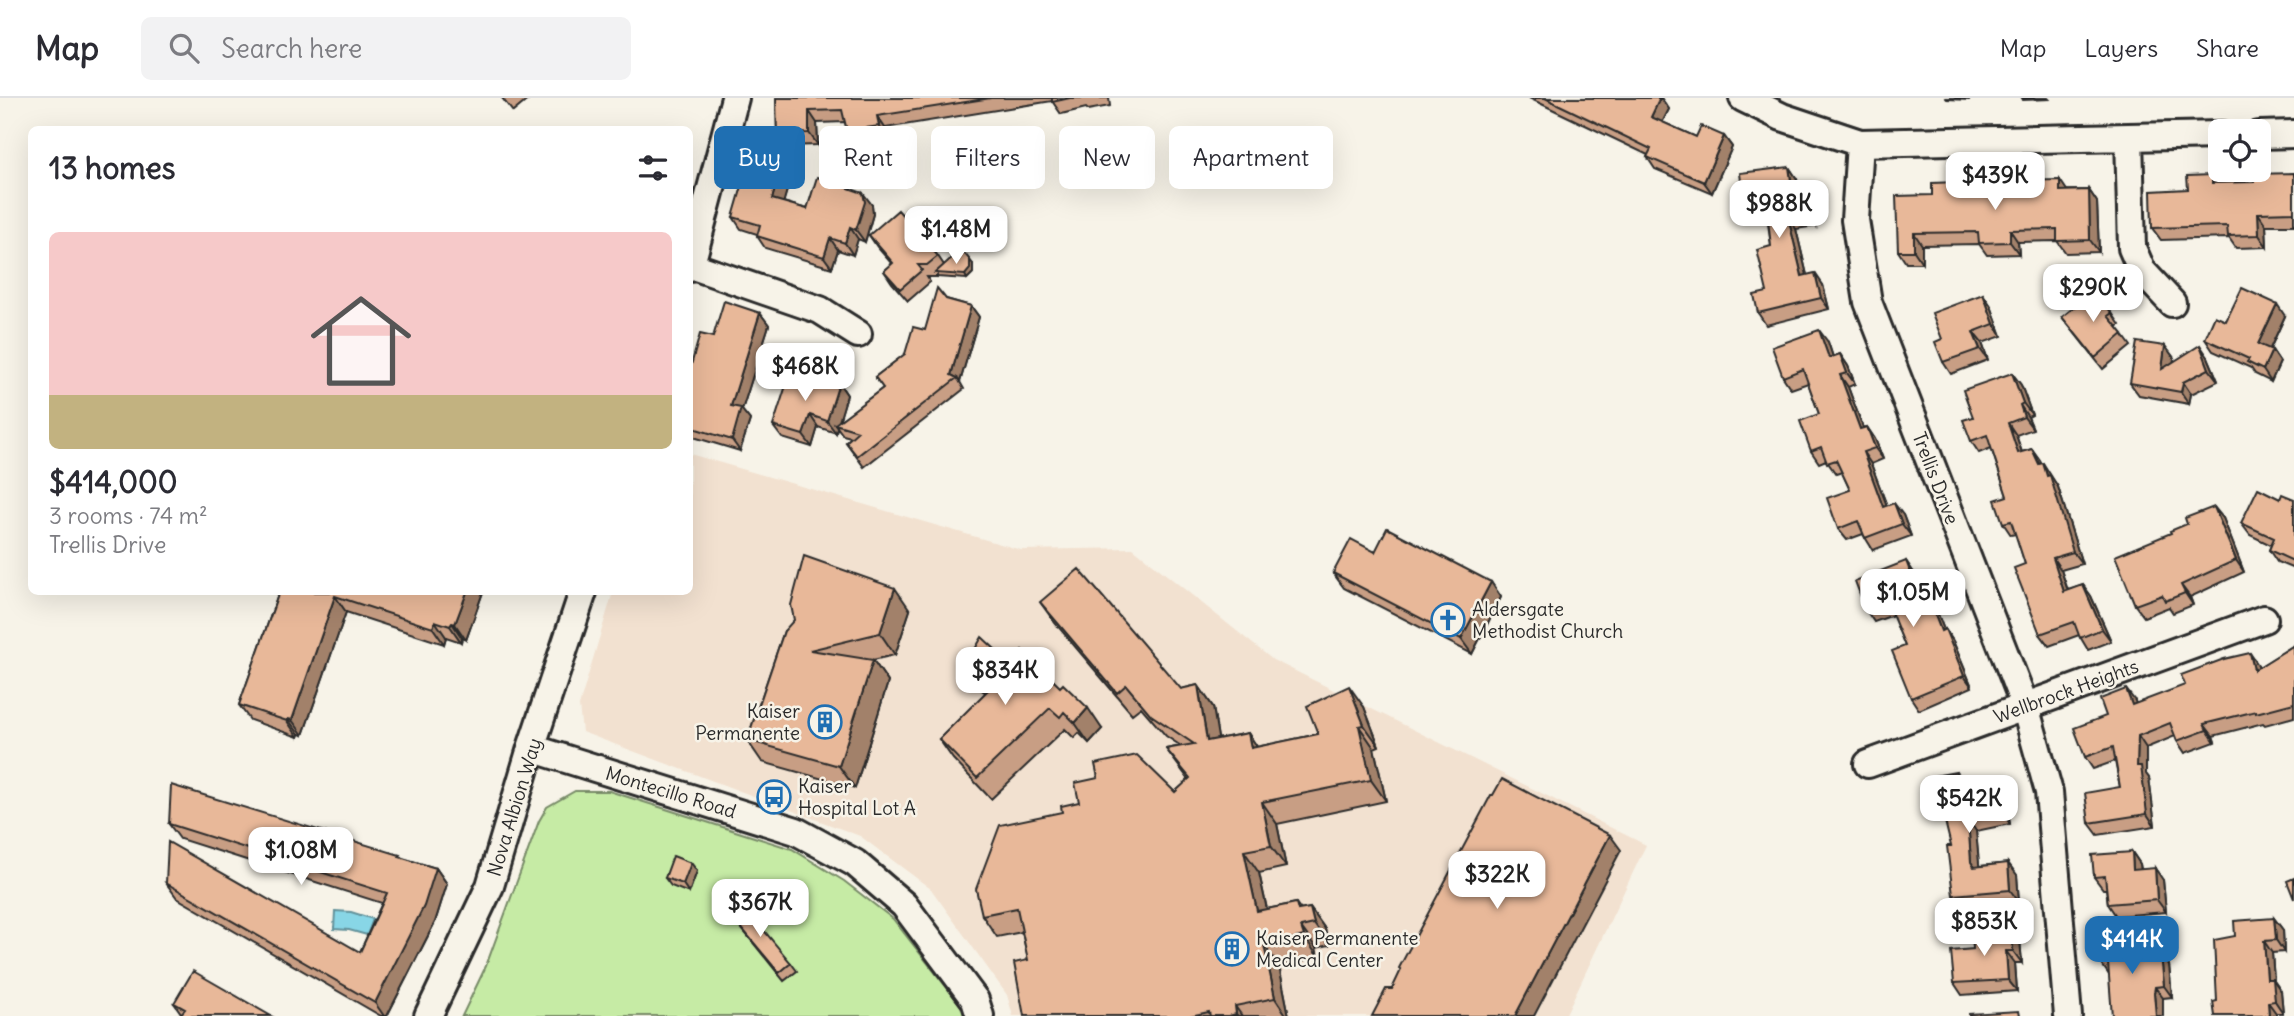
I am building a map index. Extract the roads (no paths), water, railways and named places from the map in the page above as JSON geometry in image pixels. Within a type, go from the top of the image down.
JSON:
[{"type":"street","points":[[693,255],[735,98]]},
{"type":"street","points":[[1743,98],[1782,117],[1860,143],[2208,135]]},
{"type":"street","points":[[2271,135],[2294,134]]},
{"type":"street","points":[[2129,137],[2132,248],[2141,271],[2172,303]]},
{"type":"street","name":"Trellis Drive","points":[[1860,143],[1855,220],[1868,302],[2025,706],[2049,792],[2068,1016]]},
{"type":"street","points":[[693,267],[820,310],[858,334]]},
{"type":"street","name":"Nova Albion Way","points":[[428,1016],[490,886],[531,748],[582,595]]},
{"type":"street","name":"Wellbrock Heights","points":[[1868,764],[2264,619]]},
{"type":"street","name":"Montecillo Road","points":[[531,748],[796,831],[855,863],[905,905],[975,1000],[980,1016]]},
{"type":"water","points":[[335,911],[351,912],[373,919],[367,935],[334,929]]},
{"type":"place","name":"Aldersgate Methodist Church","points":[[1448,620]]},
{"type":"place","name":"Kaiser Permanente","points":[[825,722]]},
{"type":"place","name":"Kaiser Hospital Lot A","points":[[774,797]]},
{"type":"place","name":"Kaiser Permanente Medical Center","points":[[1232,949]]}]
